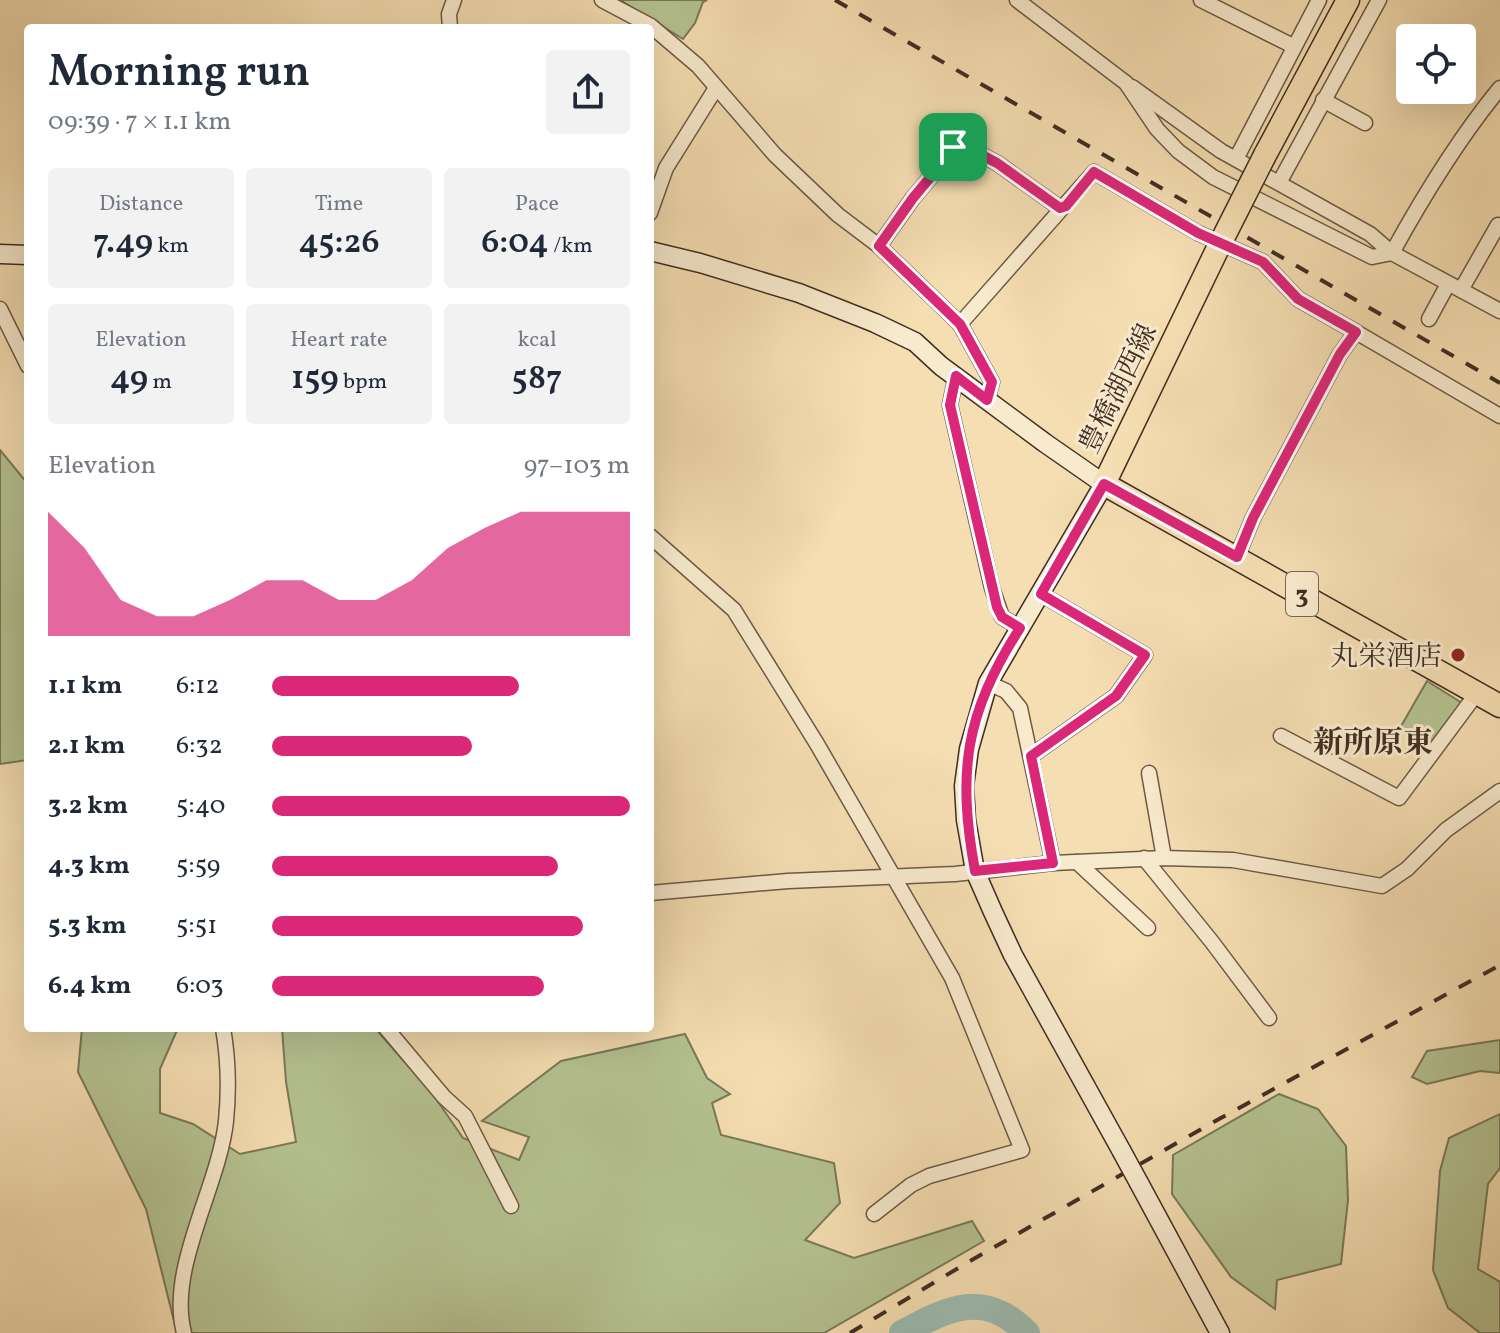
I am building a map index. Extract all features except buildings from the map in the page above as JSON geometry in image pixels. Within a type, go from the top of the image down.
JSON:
[{"type":"main road","name":"豊橋湖西線","points":[[1348,0],[1218,248],[1104,484],[1500,706]]},
{"type":"street","points":[[450,24],[449,14],[454,0]]},
{"type":"street","points":[[602,0],[647,24]]},
{"type":"street","points":[[1017,0],[1126,83],[1236,159],[1370,234],[1392,253],[1500,311]]},
{"type":"street","points":[[1201,0],[1293,46]]},
{"type":"street","points":[[1236,159],[1319,0]]},
{"type":"street","points":[[1279,183],[1379,0]]},
{"type":"street","points":[[654,29],[698,66],[785,165],[838,215],[879,246],[960,324],[992,382],[987,400]]},
{"type":"street","points":[[1126,83],[1157,129],[1178,151],[1213,177],[1372,257],[1392,253],[1467,128],[1500,88]]},
{"type":"street","points":[[654,202],[666,168],[716,88]]},
{"type":"street","points":[[1323,100],[1365,123]]},
{"type":"street","points":[[879,246],[913,198],[959,143],[997,163],[1060,208]]},
{"type":"street","points":[[960,324],[1094,172],[1198,233],[1263,262],[1298,299],[1500,416]]},
{"type":"street","points":[[1429,319],[1498,225]]},
{"type":"street","points":[[654,252],[799,293],[915,342],[987,400],[1104,484],[988,683],[969,749],[964,786],[966,820],[975,871],[1013,955],[1220,1333]]},
{"type":"street","points":[[0,254],[24,255]]},
{"type":"street","points":[[0,309],[24,358]]},
{"type":"street","points":[[1237,557],[1253,518],[1340,354],[1356,332]]},
{"type":"street","points":[[956,376],[950,405],[997,607],[1002,617],[1020,628]]},
{"type":"street","points":[[654,540],[734,610],[817,744],[952,978],[1022,1150],[929,1176],[911,1185],[874,1214]]},
{"type":"street","points":[[1031,756],[1116,696],[1145,655],[1041,594]]},
{"type":"street","points":[[988,683],[1006,691],[1020,708],[1053,863]]},
{"type":"street","points":[[1281,736],[1399,798],[1477,693]]},
{"type":"street","points":[[1149,773],[1164,858]]},
{"type":"street","points":[[654,893],[744,884],[955,874],[1053,863],[1144,858],[1233,860],[1382,886],[1407,869],[1446,830],[1500,791]]},
{"type":"street","points":[[1144,858],[1269,1018]]},
{"type":"street","points":[[1077,862],[1148,928]]},
{"type":"street","points":[[184,1333],[180,1320],[180,1289],[226,1122],[224,1032]]},
{"type":"street","points":[[389,1032],[444,1097],[465,1116],[511,1206]]},
{"type":"green space","points":[[620,0],[707,0],[683,39]]},
{"type":"green space","points":[[0,450],[24,479],[24,761],[0,764]]},
{"type":"green space","points":[[1427,681],[1462,703],[1433,749],[1400,728]]},
{"type":"green space","points":[[82,1032],[176,1032],[160,1069],[160,1113],[193,1124],[240,1154],[296,1142],[286,1082],[282,1032],[379,1032],[432,1093],[463,1138],[519,1160],[529,1137],[482,1121],[561,1061],[685,1034],[707,1078],[730,1094],[712,1103],[721,1135],[834,1163],[840,1203],[805,1240],[854,1258],[972,1221],[984,1241],[824,1333],[177,1333],[146,1209],[78,1072]]},
{"type":"green space","points":[[1500,1040],[1500,1073],[1480,1071],[1427,1084],[1412,1077],[1427,1051]]},
{"type":"green space","points":[[1279,1094],[1318,1109],[1346,1146],[1348,1200],[1341,1264],[1277,1280],[1275,1309],[1231,1277],[1172,1194],[1173,1155]]},
{"type":"green space","points":[[1500,1114],[1500,1168],[1488,1184],[1478,1269],[1500,1282],[1500,1333],[1480,1333],[1448,1308],[1433,1270],[1440,1171],[1449,1138]]},
{"type":"waterway","points":[[902,1333],[935,1316],[966,1307],[996,1311],[1027,1333]]},
{"type":"railway","points":[[835,0],[1500,383]]},
{"type":"railway","points":[[850,1333],[1219,1119],[1500,965]]},
{"type":"place","name":"丸栄酒店","points":[[1458,655]]},
{"type":"district","name":"新所原東","points":[[1373,742]]},
{"type":"route","points":[[963,143],[1060,208],[1066,206],[1094,172],[1198,233],[1263,262],[1298,299],[1356,332],[1340,354],[1309,417],[1280,466],[1237,557],[1104,484],[1064,549],[1041,594],[1145,655],[1116,696],[1031,756],[1053,863],[1026,868],[975,871],[966,820],[964,786],[974,726],[988,683],[1020,628],[1002,617],[997,607],[950,405],[956,376],[987,400],[992,382],[960,324],[879,246],[953,147],[963,143]]}]
